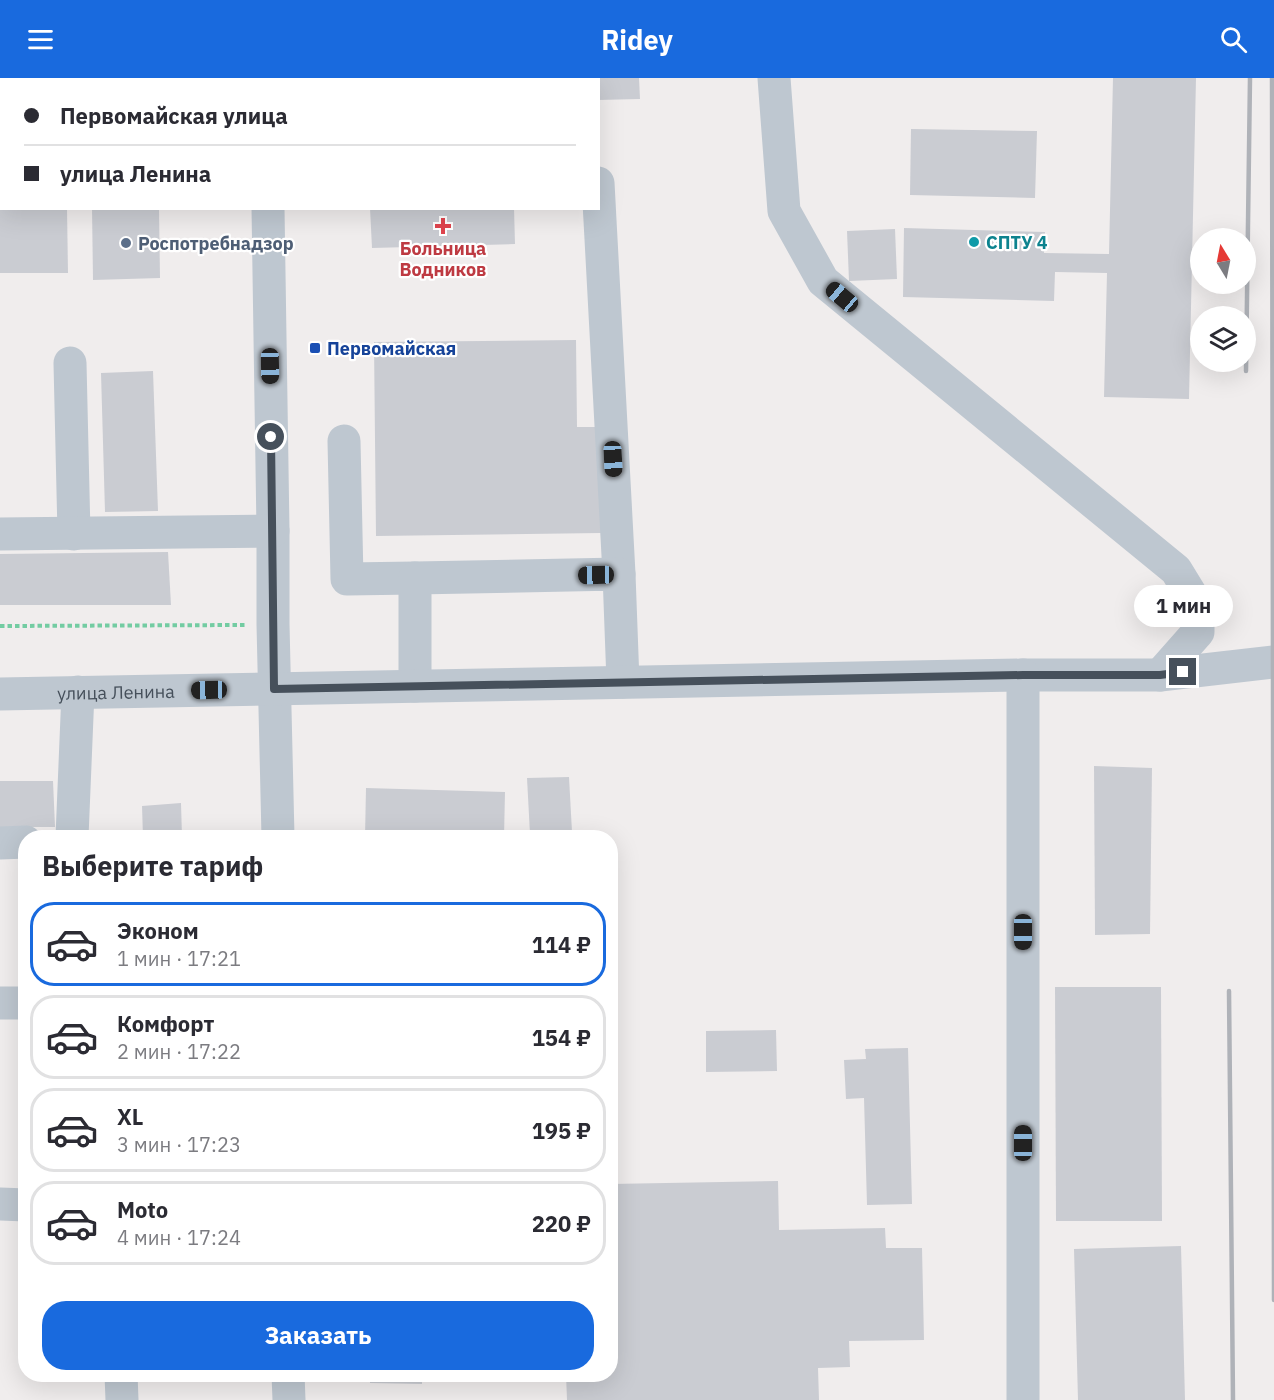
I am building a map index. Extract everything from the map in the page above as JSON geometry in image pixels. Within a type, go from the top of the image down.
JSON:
[{"type":"street","points":[[774,78],[784,211],[823,281],[1176,570],[1198,606],[1198,632],[1160,675]]},
{"type":"street","points":[[267,210],[278,830]]},
{"type":"street","points":[[599,210],[623,682]]},
{"type":"street","points":[[70,363],[74,534]]},
{"type":"street","points":[[344,441],[347,579],[619,574]]},
{"type":"street","points":[[0,534],[273,531]]},
{"type":"street","points":[[415,578],[415,686]]},
{"type":"street","name":"улица Ленина","points":[[0,694],[1023,675],[1160,675],[1274,662]]},
{"type":"street","points":[[1023,675],[1023,1400]]},
{"type":"street","points":[[72,830],[78,692]]},
{"type":"street","points":[[0,843],[18,842]]},
{"type":"street","points":[[0,1003],[18,1003]]},
{"type":"street","points":[[0,1204],[18,1205]]},
{"type":"street","points":[[121,1382],[122,1400]]},
{"type":"street","points":[[288,1382],[289,1400]]},
{"type":"path","points":[[0,626],[273,624]]},
{"type":"building","points":[[600,78],[639,78],[640,99],[600,100]]},
{"type":"building","name":"СПТУ 4","points":[[1113,78],[1196,78],[1193,228],[1190,228],[1189,399],[1104,397],[1107,273],[1055,272],[1054,301],[903,297],[904,228],[1045,232],[1044,253],[1109,254]]},
{"type":"building","points":[[911,129],[1037,131],[1035,198],[910,195]]},
{"type":"building","points":[[0,210],[67,210],[68,273],[0,273]]},
{"type":"building","name":"Роспотребнадзор","points":[[92,210],[159,210],[160,278],[93,280]]},
{"type":"building","name":"Больница Водников","points":[[370,210],[514,210],[515,244],[372,248]]},
{"type":"building","points":[[895,229],[897,279],[849,281],[847,231]]},
{"type":"building","points":[[576,340],[577,427],[600,427],[601,533],[376,536],[374,342]]},
{"type":"building","points":[[153,371],[158,511],[105,512],[101,373]]},
{"type":"building","points":[[168,552],[171,605],[0,605],[0,554]]},
{"type":"building","points":[[1094,766],[1152,768],[1150,934],[1095,935]]},
{"type":"building","points":[[569,777],[572,830],[530,830],[527,778]]},
{"type":"building","points":[[0,781],[53,781],[55,827],[0,827]]},
{"type":"building","points":[[366,788],[505,792],[504,830],[365,830]]},
{"type":"building","points":[[181,803],[182,830],[143,830],[142,806]]},
{"type":"building","points":[[1055,987],[1161,987],[1162,1221],[1056,1221]]},
{"type":"building","points":[[776,1030],[777,1071],[706,1072],[706,1031]]},
{"type":"building","points":[[908,1048],[912,1204],[867,1205],[864,1098],[846,1099],[844,1060],[866,1059],[865,1049]]},
{"type":"building","points":[[778,1181],[779,1230],[885,1228],[886,1248],[922,1248],[924,1340],[849,1341],[850,1367],[818,1368],[819,1400],[567,1400],[566,1382],[618,1382],[618,1184]]},
{"type":"building","points":[[1181,1246],[1185,1400],[1078,1400],[1074,1249]]},
{"type":"building","points":[[422,1382],[422,1384],[370,1383]]},
{"type":"railway","points":[[1247,306],[1250,78]]},
{"type":"railway","points":[[1272,78],[1274,1300]]},
{"type":"railway","points":[[1229,991],[1233,1400]]},
{"type":"place","name":"Больница Водников","points":[[443,226]]},
{"type":"place","name":"СПТУ 4","points":[[974,242]]},
{"type":"place","name":"Роспотребнадзор","points":[[126,243]]},
{"type":"place","name":"Первомайская","points":[[315,348]]},
{"type":"route","points":[[271,437],[274,689],[1023,675],[1160,675],[1183,672]]}]
